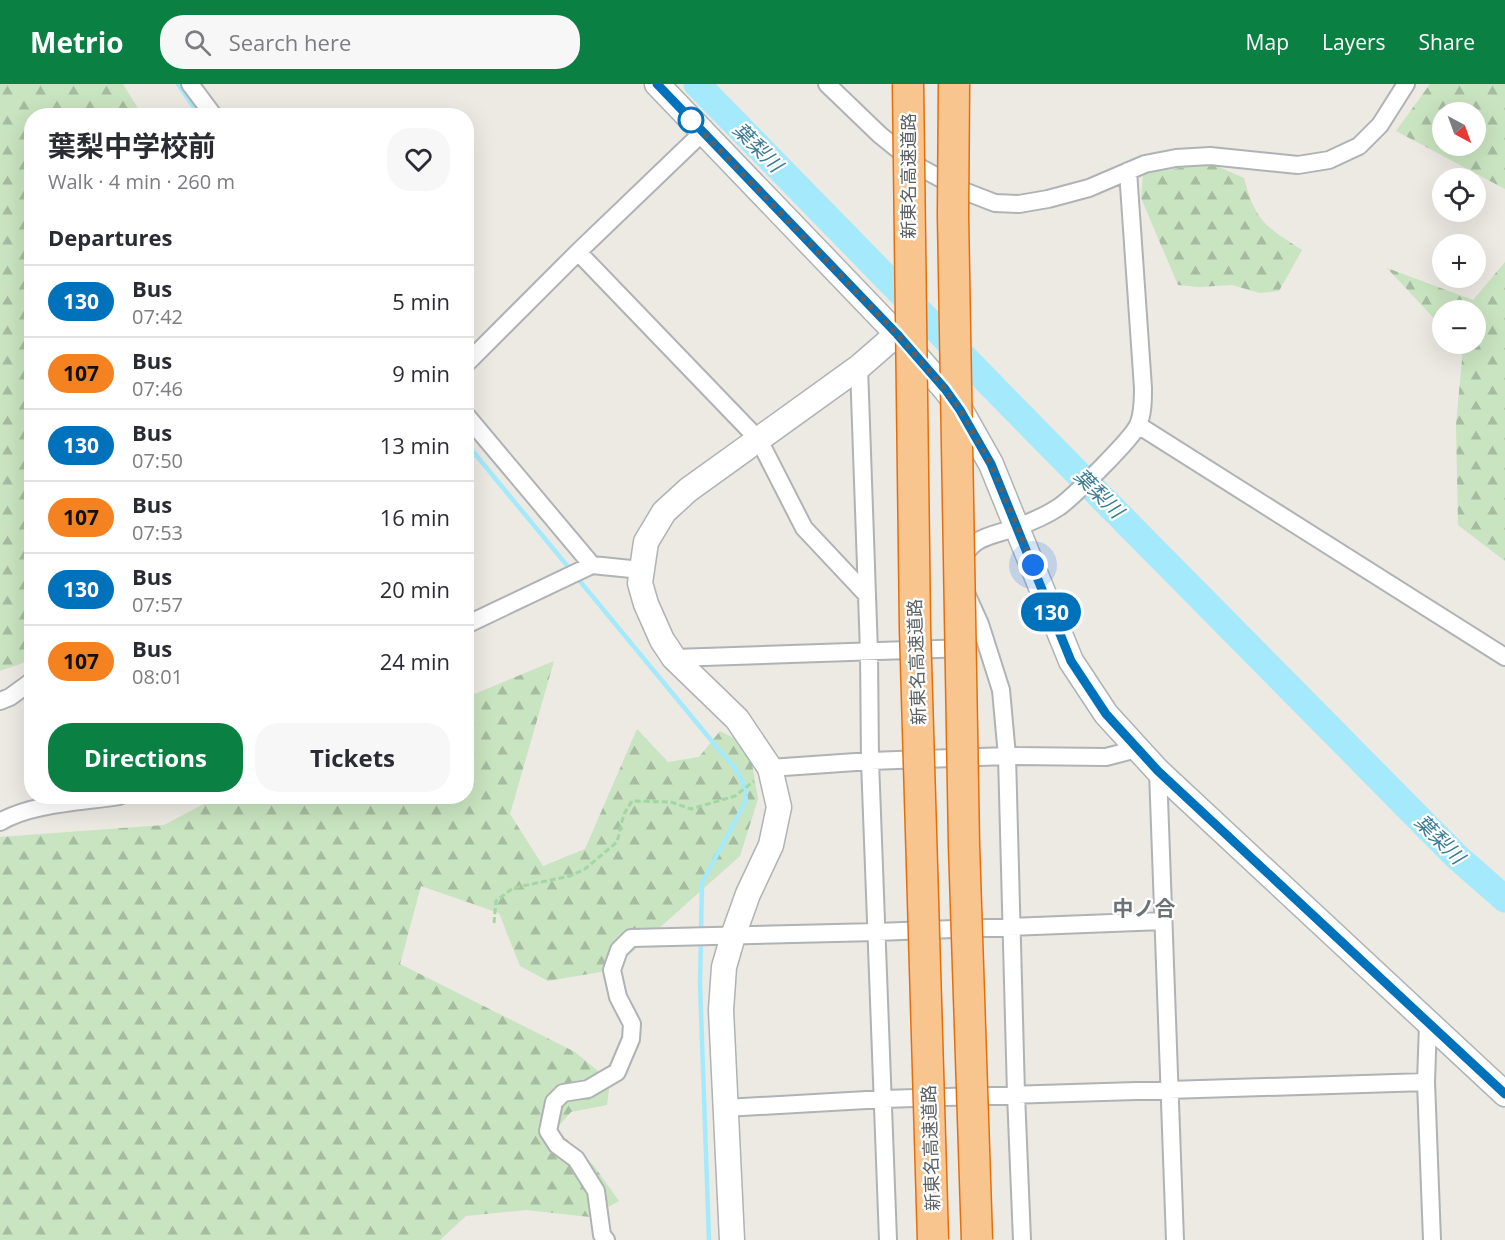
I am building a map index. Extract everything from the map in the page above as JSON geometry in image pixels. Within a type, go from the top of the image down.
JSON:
[{"type":"highway","name":"新東名高速道路","points":[[908,84],[915,628],[933,1240]]},
{"type":"highway","points":[[954,84],[953,226],[964,834],[977,1240]]},
{"type":"main road","points":[[657,84],[897,334],[945,389],[960,410],[991,464],[1071,661],[1106,714],[1158,771],[1505,1094]]},
{"type":"main road","points":[[732,1240],[721,1010],[724,968],[748,894],[771,845],[779,807],[770,768],[737,719],[674,658],[662,640],[646,604],[640,583],[646,542],[664,512],[688,490],[859,367],[897,334]]},
{"type":"street","points":[[190,84],[208,108]]},
{"type":"street","points":[[827,84],[880,135],[921,168],[964,191],[994,203],[1019,204],[1089,188],[1145,164],[1210,156],[1298,165],[1329,160],[1359,146],[1380,124],[1406,84]]},
{"type":"street","points":[[474,356],[703,132]]},
{"type":"street","points":[[1022,1240],[1007,756],[1001,690],[988,648],[967,597],[962,577],[962,561],[968,547],[987,536],[1017,527],[1059,507],[1126,442],[1138,425],[1143,388],[1128,171]]},
{"type":"street","points":[[578,252],[759,440],[804,528],[866,594]]},
{"type":"street","points":[[859,367],[869,652],[870,761],[888,1240]]},
{"type":"street","points":[[474,424],[592,564]]},
{"type":"street","points":[[1138,425],[1505,657]]},
{"type":"street","points":[[474,621],[592,564],[641,570]]},
{"type":"street","points":[[674,658],[988,648]]},
{"type":"street","points":[[0,701],[24,687]]},
{"type":"street","points":[[770,768],[870,761],[1007,756],[1106,757],[1137,749]]},
{"type":"street","points":[[1158,771],[1175,1240]]},
{"type":"street","points":[[0,822],[37,809],[69,804]]},
{"type":"street","points":[[606,1240],[602,1235],[596,1191],[576,1159],[557,1145],[548,1131],[554,1102],[563,1092],[588,1089],[617,1072],[631,1039],[632,1024],[618,996],[612,969],[619,950],[631,938],[877,932],[1163,921]]},
{"type":"street","points":[[1428,1023],[1426,1082],[1432,1240]]},
{"type":"street","points":[[725,1108],[1016,1094],[1426,1082]]},
{"type":"path","points":[[495,923],[496,901],[513,888],[570,876],[585,869],[617,842],[624,814],[632,801],[671,802],[691,809],[735,796],[770,768]]},
{"type":"green space","points":[[0,84],[123,84],[138,108],[24,108],[24,662],[0,671]]},
{"type":"green space","points":[[1430,84],[1505,84],[1505,189],[1486,179],[1486,168],[1466,168],[1443,156],[1486,156],[1486,102],[1432,102],[1432,150],[1396,131]]},
{"type":"green space","points":[[1210,163],[1244,178],[1253,204],[1264,222],[1302,250],[1279,291],[1260,293],[1232,285],[1199,287],[1178,285],[1141,198],[1143,174]]},
{"type":"green space","points":[[1505,262],[1505,561],[1458,525],[1456,425],[1463,354],[1486,354],[1486,300],[1473,300],[1483,288],[1486,288],[1486,285]]},
{"type":"green space","points":[[1387,268],[1432,285],[1432,288],[1441,288],[1473,300],[1432,300],[1432,316]]},
{"type":"green space","points":[[554,661],[510,814],[543,866],[585,849],[637,729],[668,762],[699,757],[720,731],[749,746],[758,799],[740,856],[612,970],[548,981],[520,966],[499,913],[421,886],[400,964],[575,1052],[610,1081],[607,1105],[571,1112],[556,1129],[594,1166],[619,1201],[590,1217],[526,1210],[466,1216],[440,1240],[0,1240],[0,837],[164,825],[204,804],[474,804],[474,694]]},
{"type":"waterway","points":[[178,84],[194,108]]},
{"type":"waterway","name":"葉梨川","points":[[697,84],[1456,856],[1505,899]]},
{"type":"waterway","points":[[474,453],[730,762],[741,779],[746,801],[702,883],[701,931]]},
{"type":"waterway","points":[[701,940],[700,983],[709,1240]]},
{"type":"bus line","name":"130","points":[[657,84],[897,334],[945,389],[960,410],[991,464],[1071,661],[1106,714],[1158,771],[1505,1094]]},
{"type":"district","name":"中ノ合","points":[[1144,908]]},
{"type":"route","points":[[691,120],[897,334],[945,389],[960,410],[991,464],[1033,565]]}]
